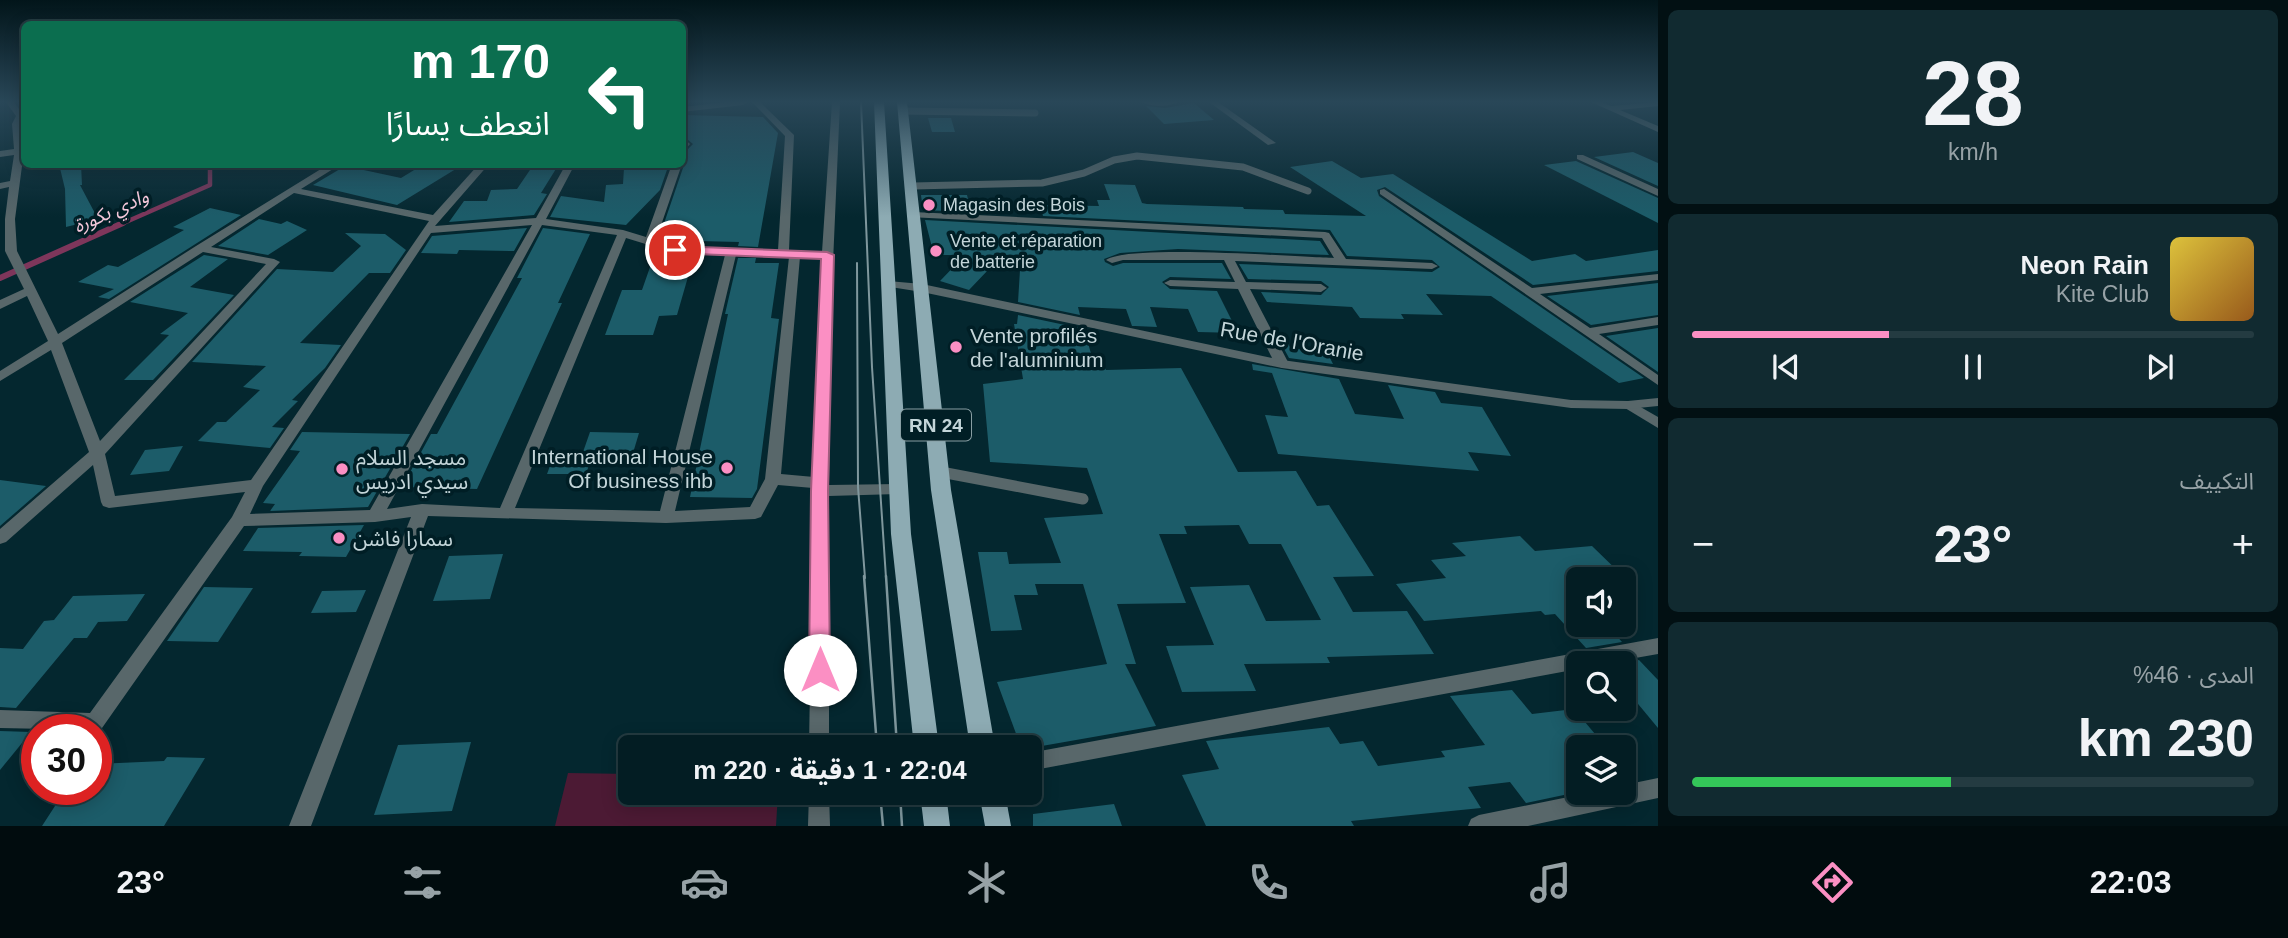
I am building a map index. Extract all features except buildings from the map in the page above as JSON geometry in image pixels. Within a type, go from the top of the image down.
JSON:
[{"type":"main road","name":"RN 24","points":[[881,141],[901,534],[926,735]]},
{"type":"main road","name":"RN 24","points":[[907,141],[941,472],[981,735]]},
{"type":"main road","points":[[934,805],[937,826]]},
{"type":"main road","points":[[994,805],[998,826]]},
{"type":"street","points":[[19,141],[16,183],[5,220],[7,251],[23,274],[55,342],[97,453],[109,502],[256,485]]},
{"type":"street","points":[[239,520],[375,516],[422,510],[666,517],[755,513],[773,479],[789,253],[790,141]]},
{"type":"street","points":[[820,735],[820,487],[827,255],[834,141]]},
{"type":"street","points":[[1268,141],[1271,143]]},
{"type":"street","points":[[0,154],[19,151]]},
{"type":"street","points":[[1580,156],[1658,193]]},
{"type":"street","points":[[0,377],[330,168]]},
{"type":"street","points":[[0,719],[95,722],[239,520],[256,485],[432,225],[482,168]]},
{"type":"street","points":[[375,516],[569,168]]},
{"type":"street","points":[[650,242],[676,168]]},
{"type":"street","points":[[0,186],[16,183]]},
{"type":"street","points":[[292,190],[432,225],[538,221],[623,233],[675,250],[827,255]]},
{"type":"street","points":[[1384,192],[1658,381]]},
{"type":"street","points":[[913,215],[1325,235],[1342,262]]},
{"type":"street","points":[[505,514],[623,233]]},
{"type":"street","points":[[0,538],[97,453],[274,261],[200,248]]},
{"type":"street","points":[[666,517],[730,252]]},
{"type":"street","points":[[1112,260],[1123,257],[1228,257],[1432,266]]},
{"type":"street","points":[[1228,257],[1282,364]]},
{"type":"street","points":[[1531,292],[1658,277]]},
{"type":"street","points":[[1170,282],[1321,288]]},
{"type":"street","name":"Rue de l'Oranie","points":[[888,284],[922,288],[1282,364],[1571,404],[1630,405],[1658,402]]},
{"type":"street","points":[[0,305],[29,291]]},
{"type":"street","points":[[1589,332],[1658,321]]},
{"type":"street","points":[[1630,405],[1658,423]]},
{"type":"street","points":[[773,479],[820,487],[898,489]]},
{"type":"street","points":[[300,826],[422,510]]},
{"type":"street","points":[[1042,760],[1658,646]]},
{"type":"street","points":[[1479,826],[1658,788]]},
{"type":"street","points":[[820,805],[820,826]]},
{"type":"lane","points":[[913,186],[1042,183],[1084,173],[1114,160],[1137,156],[1243,167],[1308,191]]},
{"type":"lane","points":[[941,472],[1083,499]]},
{"type":"shaded area","points":[[568,773],[618,774],[618,805],[777,805],[776,826],[555,826]]},
{"type":"waterway","name":"وادي بكورة","points":[[119,225],[210,185],[210,168]]},
{"type":"waterway","name":"وادي بكورة","points":[[0,278],[123,223]]},
{"type":"tram line","points":[[863,141],[872,367],[886,578]]},
{"type":"tram line","points":[[857,263],[858,487],[865,578]]},
{"type":"tram line","points":[[864,576],[876,735]]},
{"type":"tram line","points":[[886,576],[896,735]]},
{"type":"tram line","points":[[881,805],[883,826]]},
{"type":"tram line","points":[[901,805],[902,826]]},
{"type":"place","name":"Magasin des Bois","points":[[929,205]]},
{"type":"place","name":"Vente et réparation de batterie","points":[[936,251]]},
{"type":"place","name":"Vente profilés de l'aluminium","points":[[956,347]]},
{"type":"place","name":"International House Of business ihb","points":[[727,468]]},
{"type":"place","name":"مسجد السلام سيدي ادريس","points":[[342,469]]},
{"type":"place","name":"سمارا فاشن","points":[[339,538]]},
{"type":"route","points":[[675,250],[827,255],[820,491],[820,670]]}]
